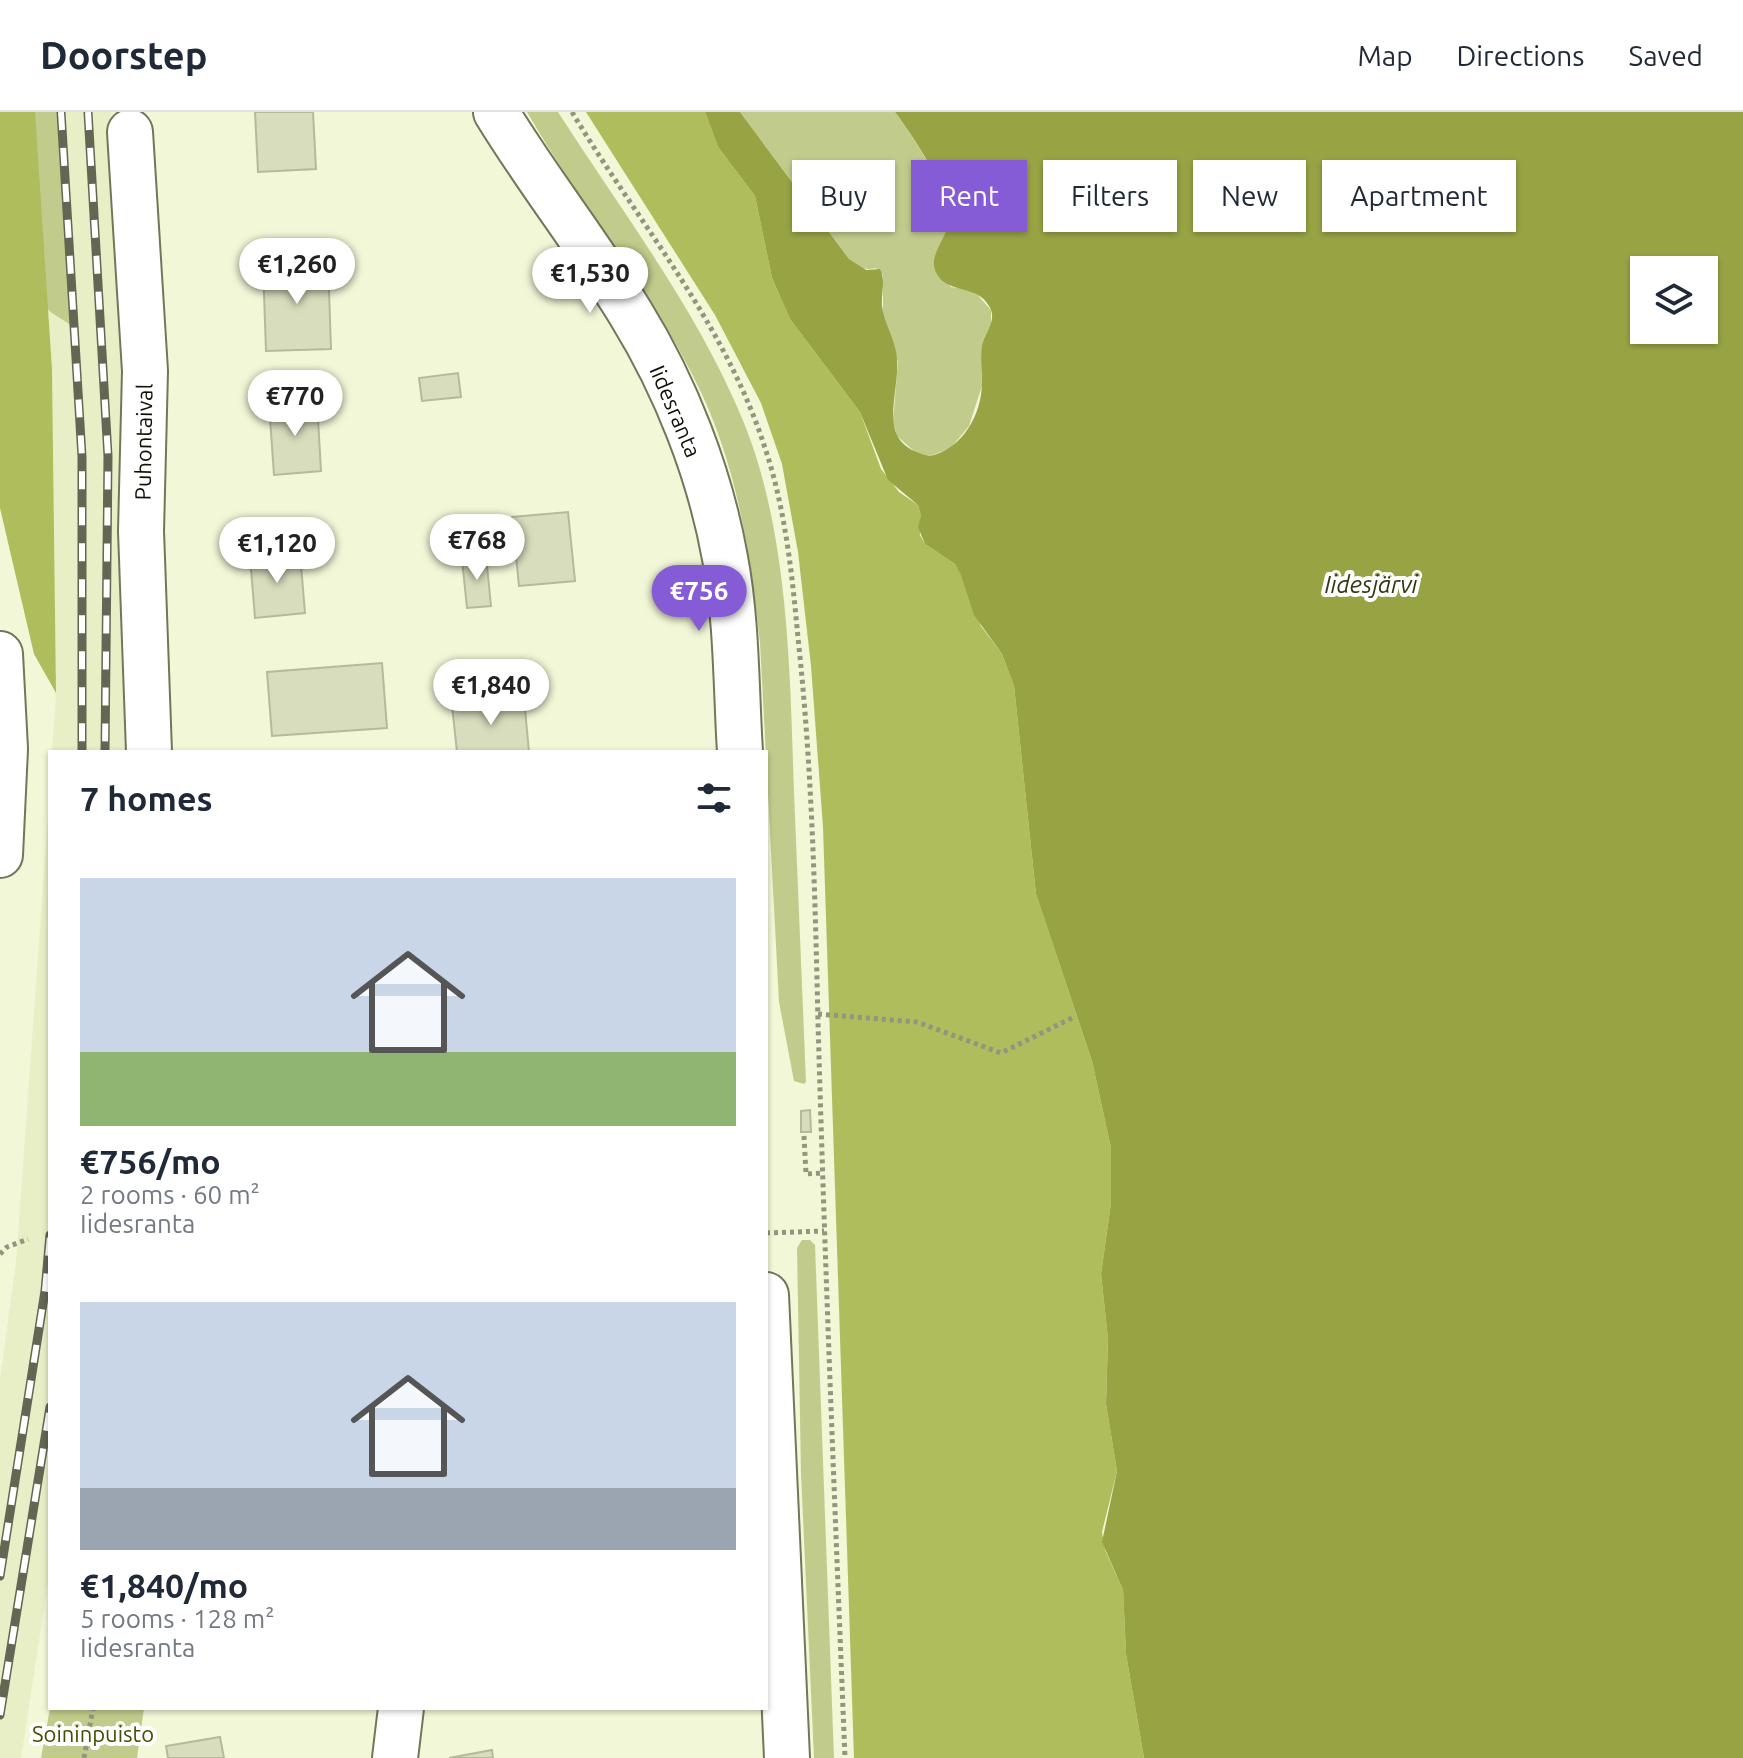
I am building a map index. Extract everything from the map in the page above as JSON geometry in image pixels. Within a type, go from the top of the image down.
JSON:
[{"type":"main road","name":"Iidesranta","points":[[496,112],[537,181],[631,315],[675,398],[714,505],[726,559],[740,750]]},
{"type":"main road","name":"Puhontaival","points":[[130,132],[145,371],[141,531],[149,750]]},
{"type":"main road","points":[[0,654],[5,749],[0,855]]},
{"type":"main road","points":[[768,1339],[787,1758]]},
{"type":"main road","points":[[395,1758],[401,1710]]},
{"type":"path","points":[[572,112],[718,342],[766,449],[792,575],[807,721],[845,1758]]},
{"type":"path","points":[[818,1014],[917,1022],[1001,1053],[1072,1018]]},
{"type":"path","points":[[804,1136],[806,1174],[822,1173]]},
{"type":"path","points":[[768,1233],[824,1231]]},
{"type":"path","points":[[0,1254],[7,1247],[28,1239]]},
{"type":"path","points":[[84,1758],[93,1710]]},
{"type":"shaded area","points":[[0,112],[35,112],[52,369],[56,693],[34,654],[0,508]]},
{"type":"shaded area","points":[[35,112],[111,112],[127,451],[131,750],[52,750],[56,693],[52,369]]},
{"type":"shaded area","points":[[586,112],[705,112],[718,147],[755,196],[772,278],[790,319],[860,412],[881,469],[899,492],[918,505],[920,535],[925,544],[955,564],[962,575],[981,626],[1002,654],[1014,686],[1036,894],[1092,1061],[1111,1148],[1111,1203],[1101,1274],[1108,1339],[1106,1404],[1117,1471],[1102,1532],[1105,1550],[1123,1590],[1126,1654],[1144,1758],[854,1758],[823,827],[811,666],[798,552],[782,464],[761,403],[715,315]]},
{"type":"shaded area","points":[[48,816],[48,1583],[21,1758],[0,1758],[0,1379],[16,1262]]},
{"type":"green space","points":[[15,112],[61,112],[77,329],[52,313],[23,287]]},
{"type":"green space","points":[[527,112],[558,112],[633,225],[682,302],[726,382],[759,466],[779,557],[788,653],[804,1084],[794,1081],[779,1002],[760,643],[739,505],[720,438],[692,374],[633,274]]},
{"type":"green space","points":[[740,112],[895,112],[919,148],[926,160],[911,160],[911,232],[946,232],[934,265],[951,287],[973,290],[991,310],[991,324],[981,354],[982,386],[969,426],[951,448],[930,456],[916,453],[897,436],[893,421],[898,362],[883,316],[883,275],[876,268],[861,268],[855,264],[829,232],[895,232],[895,160],[792,160],[792,182]]},
{"type":"green space","points":[[802,1240],[810,1240],[815,1245],[834,1758],[814,1758],[801,1474],[797,1248]]},
{"type":"green space","name":"Soininpuisto","points":[[50,1710],[144,1710],[137,1758],[41,1758]]},
{"type":"water","name":"Iidesjärvi","points":[[705,112],[740,112],[792,182],[792,232],[829,232],[849,259],[866,270],[880,269],[883,313],[897,359],[895,430],[901,442],[912,450],[930,456],[952,446],[974,418],[981,394],[982,346],[992,316],[989,306],[976,294],[943,282],[934,260],[945,232],[1027,232],[1027,160],[927,160],[895,112],[1743,112],[1743,1758],[1144,1758],[1126,1654],[1123,1590],[1102,1542],[1117,1471],[1106,1404],[1108,1339],[1101,1274],[1111,1203],[1111,1148],[1092,1061],[1036,894],[1014,686],[1002,654],[974,615],[955,564],[925,544],[918,527],[921,516],[918,505],[888,480],[860,412],[790,319],[772,278],[755,196],[718,147]]},
{"type":"building","points":[[255,112],[313,112],[316,169],[258,172]]},
{"type":"building","points":[[328,261],[331,349],[266,351],[263,264]]},
{"type":"building","points":[[458,373],[461,397],[422,401],[419,378]]},
{"type":"building","points":[[317,401],[321,471],[274,475],[269,404]]},
{"type":"building","points":[[568,512],[575,581],[519,586],[512,517]]},
{"type":"building","points":[[300,553],[305,613],[255,618],[250,557]]},
{"type":"building","points":[[486,556],[491,606],[467,608],[462,559]]},
{"type":"building","points":[[382,663],[387,728],[272,736],[267,672]]},
{"type":"building","points":[[524,698],[529,750],[457,750],[452,705]]},
{"type":"building","points":[[810,1110],[811,1132],[801,1132],[801,1111]]},
{"type":"building","points":[[220,1737],[224,1758],[168,1758],[166,1746]]},
{"type":"building","points":[[492,1750],[493,1758],[449,1758]]},
{"type":"railway","points":[[61,112],[82,457],[82,750]]},
{"type":"railway","points":[[88,112],[108,456],[105,750]]},
{"type":"railway","points":[[0,1576],[48,1257]]},
{"type":"railway","points":[[0,1715],[48,1419]]}]
